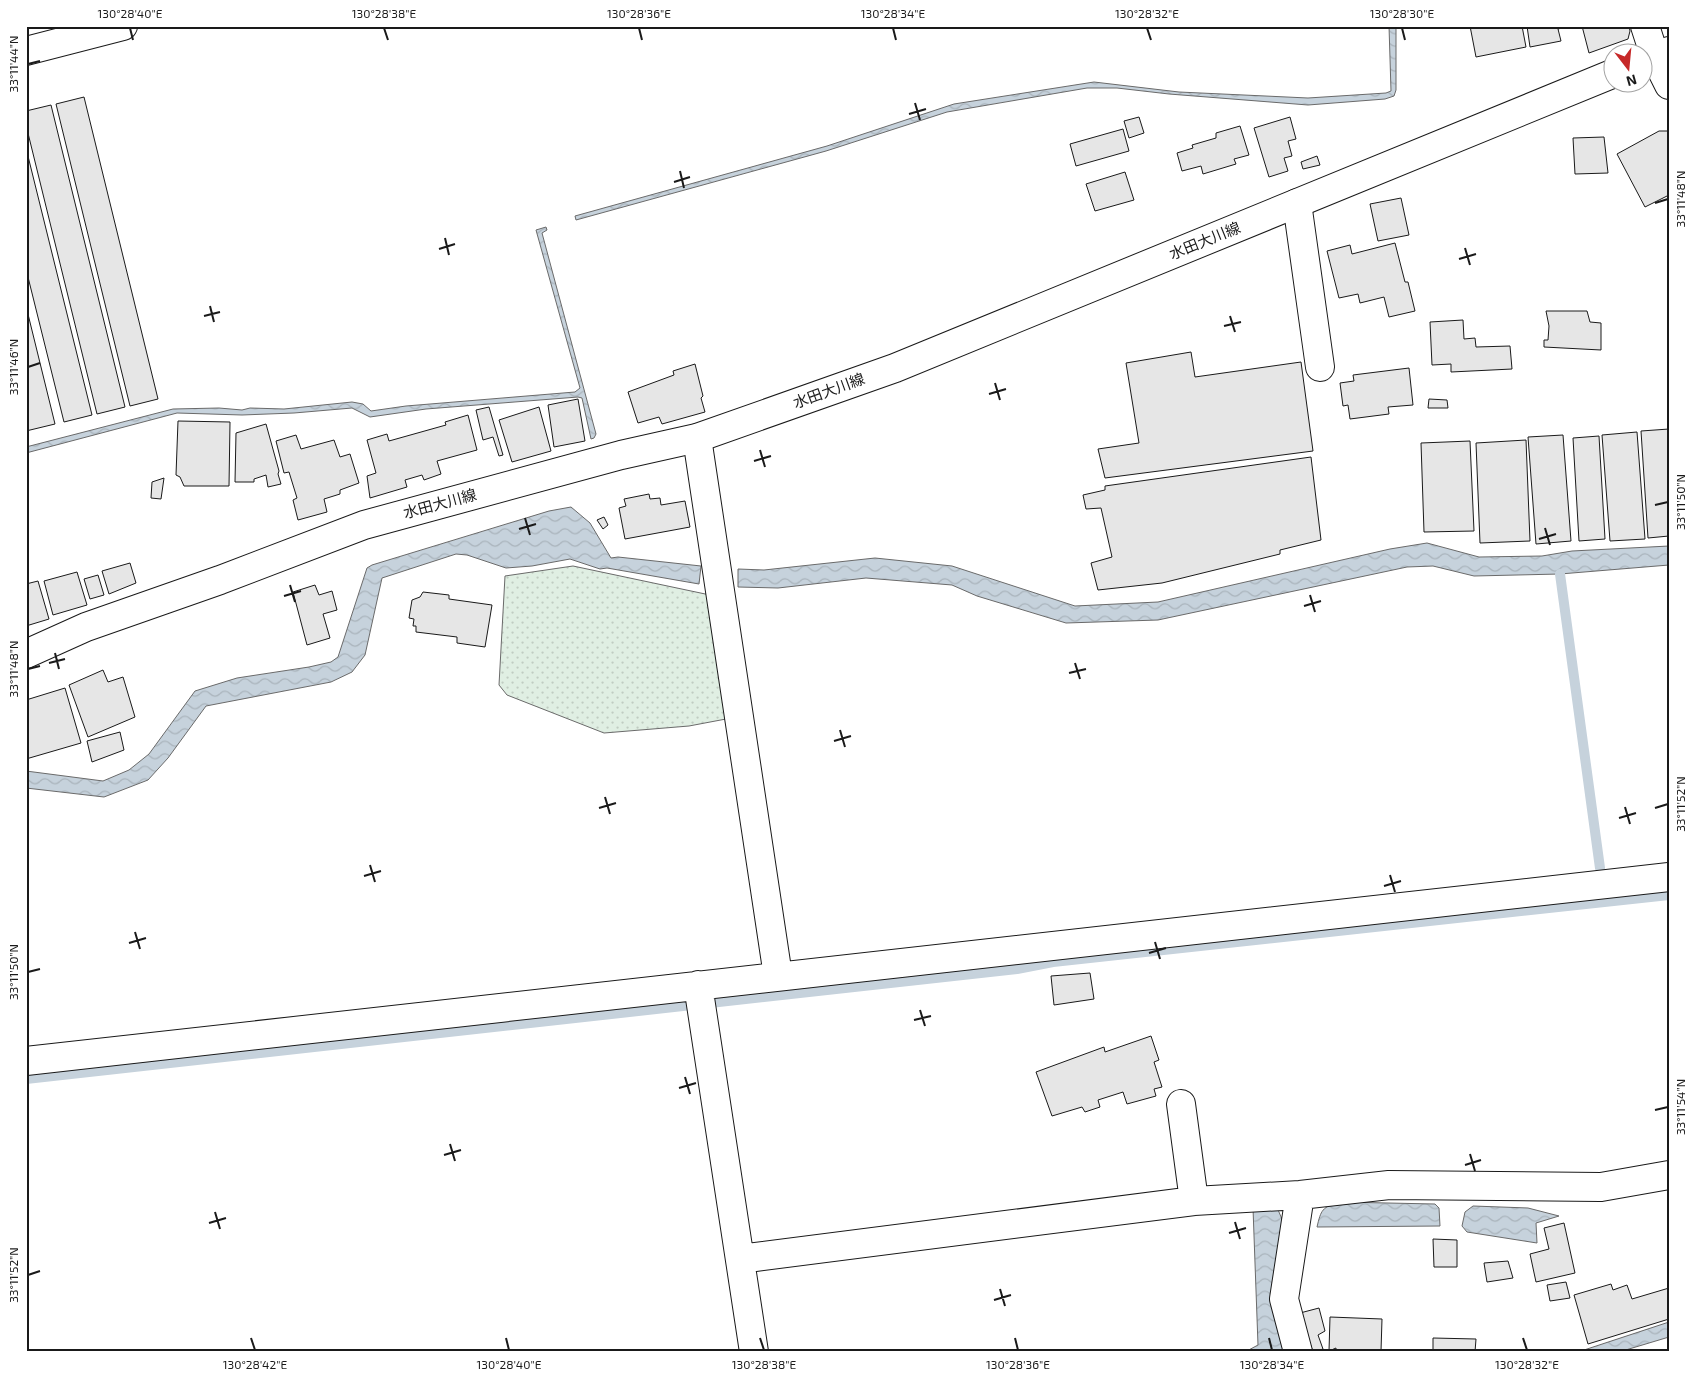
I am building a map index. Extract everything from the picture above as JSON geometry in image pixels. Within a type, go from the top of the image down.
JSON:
[{"type":"street","points":[[26,51],[123,26]]},
{"type":"street","points":[[1645,26],[1655,57],[1669,85]]},
{"type":"street","name":"水田大川線","points":[[26,654],[86,627],[220,580],[364,525],[621,455],[697,438],[895,368],[1602,78]]},
{"type":"street","points":[[1297,203],[1320,367]]},
{"type":"street","points":[[697,438],[778,976]]},
{"type":"street","points":[[26,1061],[1669,877]]},
{"type":"street","points":[[698,985],[754,1352]]},
{"type":"street","points":[[1180,1104],[1194,1201]]},
{"type":"street","points":[[740,1259],[1194,1201],[1300,1195],[1390,1185],[1600,1187],[1669,1175]]},
{"type":"street","points":[[1298,1352],[1284,1298],[1300,1195]]},
{"type":"green space","points":[[573,566],[710,595],[726,719],[689,726],[604,733],[507,695],[499,685],[505,576]]},
{"type":"water","points":[[1389,26],[1396,26],[1396,90],[1394,96],[1385,99],[1308,105],[1117,88],[1087,88],[947,112],[826,151],[576,220],[575,216],[827,146],[954,104],[1094,82],[1179,92],[1308,98],[1386,93],[1391,91]]},
{"type":"water","points":[[546,227],[547,230],[542,233],[596,434],[594,438],[591,439],[582,398],[578,397],[426,409],[370,417],[352,408],[242,415],[177,413],[26,453],[26,447],[173,409],[284,409],[352,402],[363,404],[371,411],[406,406],[575,392],[580,388],[536,230]]},
{"type":"water","points":[[571,507],[590,523],[611,558],[618,557],[701,566],[699,584],[607,568],[600,569],[570,559],[532,566],[506,568],[467,555],[456,554],[382,578],[365,655],[352,672],[331,682],[206,706],[168,758],[148,780],[104,797],[26,788],[26,771],[103,781],[129,770],[149,754],[195,691],[237,678],[331,662],[338,657],[367,568],[372,565],[549,511]]},
{"type":"water","points":[[1427,543],[1479,557],[1542,556],[1572,551],[1669,546],[1669,565],[1560,574],[1474,576],[1433,566],[1407,567],[1158,620],[1066,623],[977,596],[952,585],[866,578],[778,588],[738,587],[738,569],[764,570],[875,558],[952,566],[1075,606],[1158,602],[1390,549]]},
{"type":"water","points":[[1340,1202],[1435,1204],[1439,1208],[1440,1226],[1317,1227],[1323,1210]]},
{"type":"water","points":[[1276,1205],[1287,1231],[1287,1352],[1245,1352],[1258,1345],[1253,1208]]},
{"type":"water","points":[[1473,1206],[1528,1208],[1559,1216],[1536,1223],[1537,1243],[1467,1232],[1462,1226],[1465,1212]]},
{"type":"water","points":[[1669,1322],[1669,1337],[1619,1352],[1578,1352]]},
{"type":"building","points":[[1470,26],[1522,26],[1526,47],[1476,57]]},
{"type":"building","points":[[1527,26],[1569,26],[1558,29],[1561,41],[1530,47]]},
{"type":"building","points":[[1582,26],[1629,26],[1628,39],[1620,42],[1602,42],[1602,48],[1589,53]]},
{"type":"building","points":[[84,97],[158,399],[130,406],[56,104]]},
{"type":"building","points":[[51,105],[125,407],[97,414],[26,125],[26,111]]},
{"type":"building","points":[[1139,117],[1144,133],[1129,138],[1124,121]]},
{"type":"building","points":[[1290,117],[1296,139],[1288,141],[1292,156],[1284,158],[1288,171],[1269,177],[1254,128]]},
{"type":"building","points":[[1240,126],[1249,155],[1234,159],[1236,164],[1203,174],[1201,166],[1182,171],[1177,153],[1193,148],[1192,145],[1216,138],[1216,133]]},
{"type":"building","points":[[1123,129],[1129,151],[1076,166],[1070,144]]},
{"type":"building","points":[[1659,131],[1669,131],[1669,195],[1645,207],[1617,154]]},
{"type":"building","points":[[1604,137],[1608,173],[1575,174],[1573,138]]},
{"type":"building","points":[[26,148],[92,415],[64,422],[26,269]]},
{"type":"building","points":[[1317,156],[1320,165],[1303,169],[1301,162]]},
{"type":"building","points":[[1125,172],[1134,200],[1095,211],[1086,184]]},
{"type":"building","points":[[1401,198],[1409,235],[1378,241],[1370,204]]},
{"type":"building","points":[[1395,243],[1415,311],[1389,317],[1384,297],[1360,303],[1358,294],[1339,298],[1327,251],[1350,245],[1352,254]]},
{"type":"building","points":[[26,306],[55,424],[26,431]]},
{"type":"building","points":[[1546,311],[1587,311],[1590,322],[1601,323],[1601,350],[1544,347],[1544,340],[1548,340],[1549,326]]},
{"type":"building","points":[[1463,320],[1464,339],[1475,338],[1476,347],[1510,346],[1512,369],[1451,372],[1451,364],[1432,365],[1430,322]]},
{"type":"building","points":[[1191,352],[1195,377],[1301,362],[1313,451],[1105,478],[1098,449],[1139,443],[1126,363]]},
{"type":"building","points":[[695,364],[705,412],[662,424],[659,417],[638,423],[628,392],[674,375],[673,371]]},
{"type":"building","points":[[1409,368],[1413,405],[1388,407],[1389,414],[1350,419],[1348,405],[1343,406],[1340,383],[1354,381],[1353,375]]},
{"type":"building","points":[[578,399],[585,441],[554,447],[548,405]]},
{"type":"building","points":[[1429,399],[1447,400],[1448,408],[1428,408]]},
{"type":"building","points":[[489,407],[503,455],[499,456],[493,437],[483,440],[476,410]]},
{"type":"building","points":[[539,407],[551,451],[512,462],[499,420]]},
{"type":"building","points":[[468,415],[477,450],[437,461],[441,474],[424,480],[422,475],[405,480],[407,487],[370,498],[367,476],[376,473],[367,440],[387,434],[389,441],[446,425],[445,422]]},
{"type":"building","points":[[178,421],[230,422],[229,486],[184,486],[180,477],[176,475]]},
{"type":"building","points":[[266,424],[281,484],[268,487],[266,475],[254,479],[254,482],[235,482],[236,433]]},
{"type":"building","points":[[1669,429],[1669,536],[1648,538],[1641,431]]},
{"type":"building","points":[[1637,432],[1645,539],[1610,541],[1602,435]]},
{"type":"building","points":[[296,435],[301,449],[334,440],[340,457],[350,454],[359,483],[340,490],[340,494],[324,499],[327,512],[298,520],[293,500],[297,498],[289,472],[284,473],[276,441]]},
{"type":"building","points":[[1563,435],[1571,541],[1536,544],[1528,437]]},
{"type":"building","points":[[1599,436],[1605,539],[1579,541],[1573,438]]},
{"type":"building","points":[[1526,440],[1530,541],[1480,543],[1476,443]]},
{"type":"building","points":[[1470,441],[1474,531],[1424,532],[1421,443]]},
{"type":"building","points":[[1311,457],[1321,540],[1280,550],[1280,554],[1162,583],[1098,590],[1091,563],[1112,557],[1101,508],[1086,509],[1083,495],[1105,490],[1105,486]]},
{"type":"building","points":[[164,478],[161,499],[151,498],[152,482]]},
{"type":"building","points":[[649,494],[650,499],[660,498],[661,505],[685,501],[690,527],[625,539],[619,508],[626,506],[624,499]]},
{"type":"building","points":[[604,517],[608,525],[603,529],[597,520]]},
{"type":"building","points":[[130,563],[136,583],[109,594],[102,571]]},
{"type":"building","points":[[77,572],[87,605],[53,615],[44,581]]},
{"type":"building","points":[[98,575],[104,595],[90,599],[84,579]]},
{"type":"building","points":[[38,581],[49,619],[26,626],[26,584]]},
{"type":"building","points":[[315,585],[319,595],[332,591],[337,610],[323,614],[330,638],[307,645],[293,592]]},
{"type":"building","points":[[423,592],[449,595],[449,599],[492,605],[485,647],[457,643],[457,637],[416,632],[416,626],[413,626],[414,619],[409,618],[412,600],[420,597]]},
{"type":"building","points":[[103,670],[108,682],[123,677],[135,717],[88,737],[69,685]]},
{"type":"building","points":[[65,688],[81,743],[26,759],[26,700]]},
{"type":"building","points":[[120,732],[124,750],[92,762],[87,741]]},
{"type":"building","points":[[1090,973],[1094,999],[1054,1005],[1051,976]]},
{"type":"building","points":[[1151,1036],[1159,1060],[1154,1062],[1162,1087],[1154,1089],[1156,1096],[1127,1104],[1123,1092],[1098,1100],[1100,1107],[1085,1112],[1082,1107],[1052,1116],[1036,1072],[1104,1047],[1105,1052]]},
{"type":"building","points":[[1564,1223],[1575,1273],[1536,1282],[1530,1254],[1549,1249],[1544,1228]]},
{"type":"building","points":[[1433,1239],[1457,1240],[1457,1267],[1434,1267]]},
{"type":"building","points":[[1508,1261],[1513,1278],[1487,1282],[1484,1263]]},
{"type":"building","points":[[1566,1282],[1570,1298],[1550,1301],[1547,1285]]},
{"type":"building","points":[[1611,1284],[1613,1290],[1627,1285],[1632,1299],[1669,1288],[1669,1319],[1588,1344],[1574,1295]]},
{"type":"building","points":[[1319,1308],[1325,1331],[1318,1335],[1323,1349],[1313,1352],[1300,1313]]},
{"type":"building","points":[[1330,1317],[1382,1319],[1381,1351],[1336,1352],[1336,1348],[1329,1351]]},
{"type":"building","points":[[1433,1338],[1476,1339],[1475,1352],[1433,1352]]},
{"type":"waterway","points":[[1560,574],[1600,868]]},
{"type":"waterway","points":[[26,1079],[1017,969],[1053,962],[1669,895]]}]
